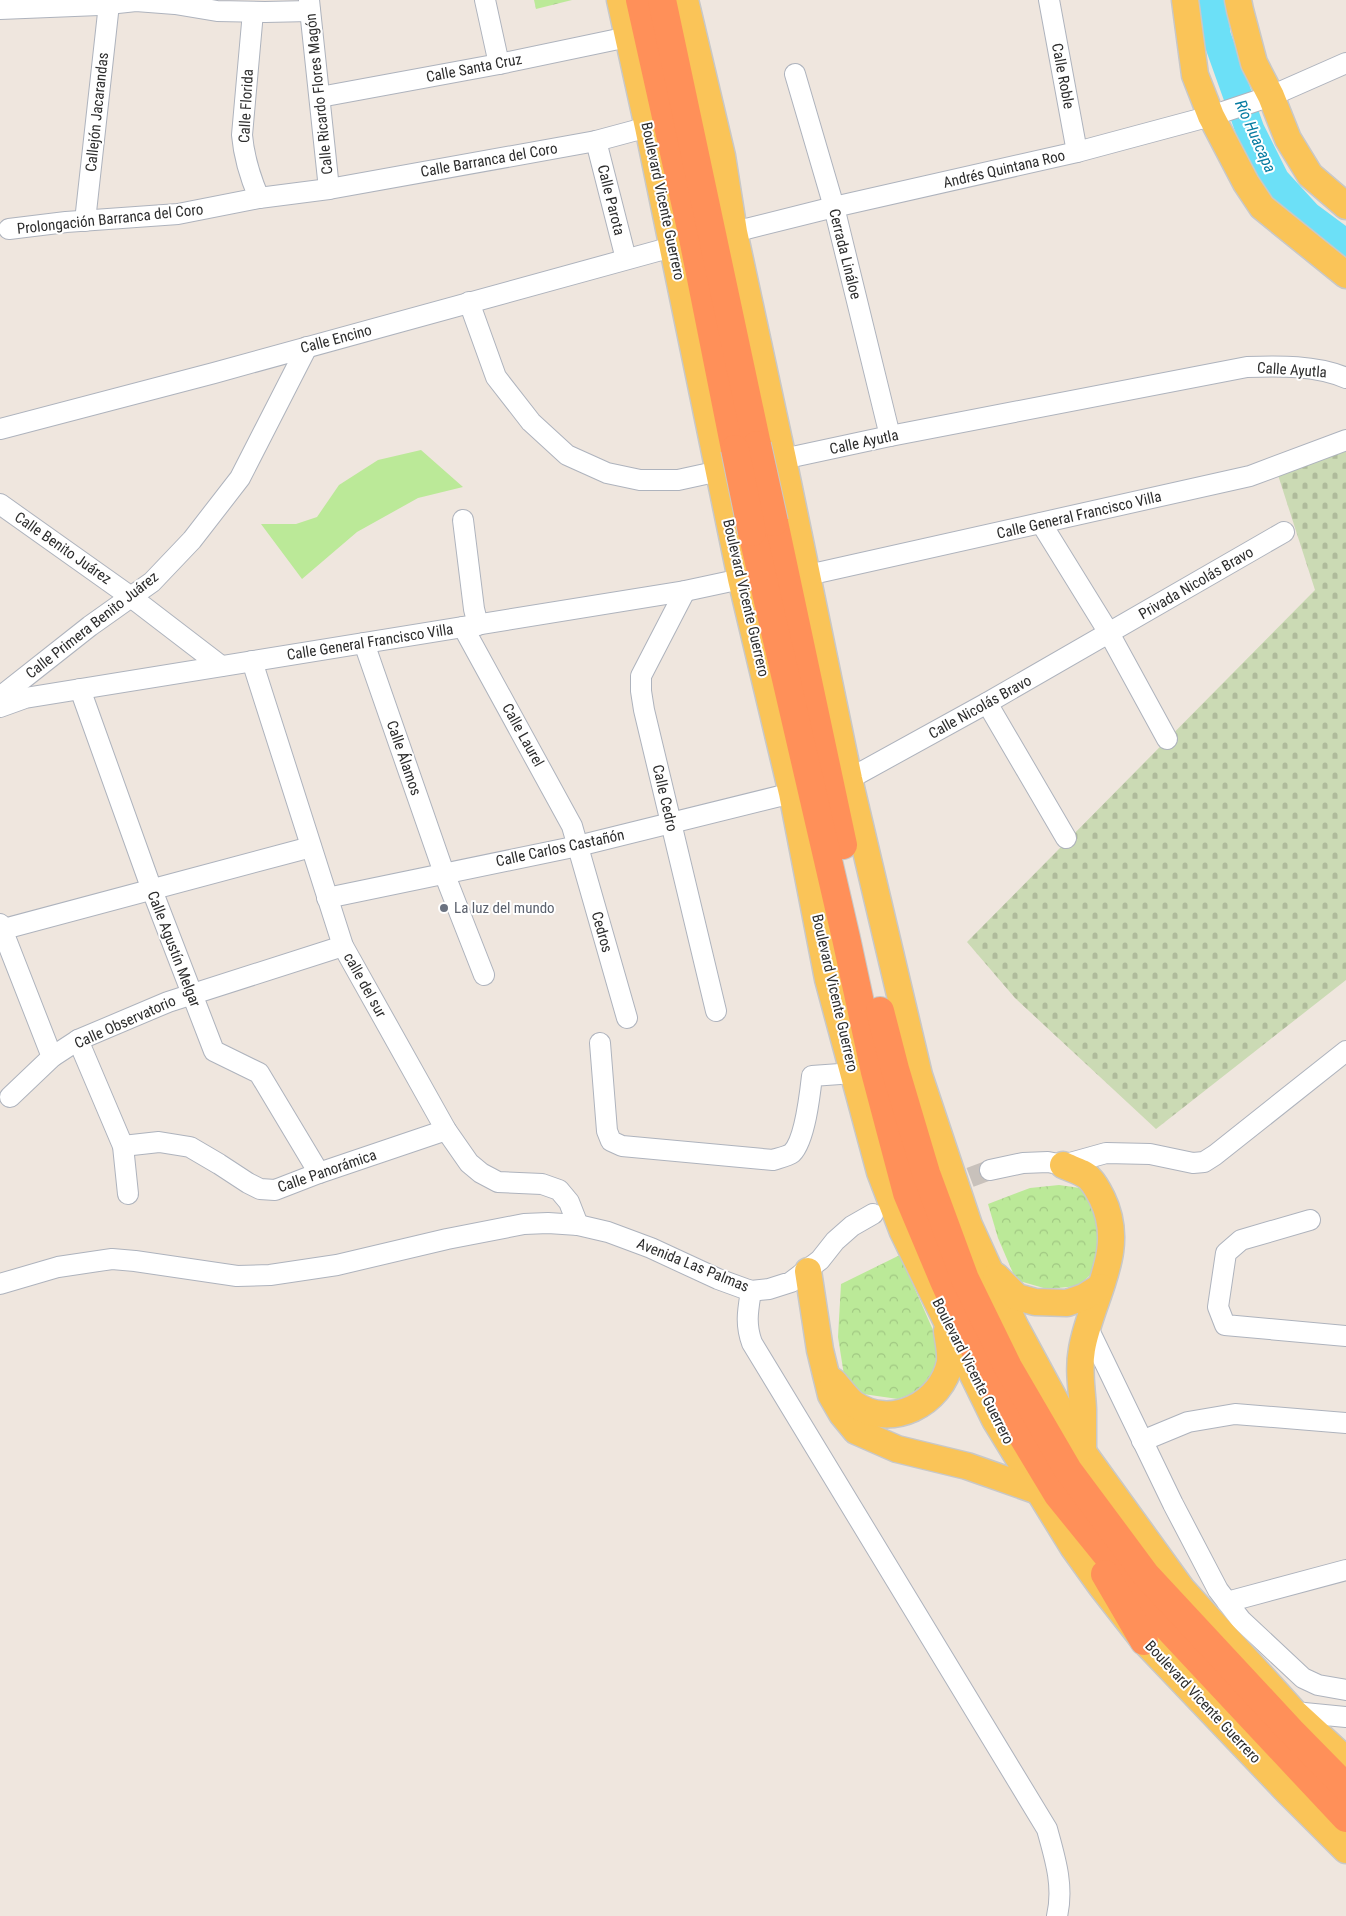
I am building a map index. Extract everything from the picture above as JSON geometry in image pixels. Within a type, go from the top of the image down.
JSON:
[{"type":"highway","name":"Boulevard Vicente Guerrero","points":[[640,0],[693,238],[746,447]]},
{"type":"highway","name":"Boulevard Vicente Guerrero","points":[[662,0],[746,447],[844,928],[875,1072],[907,1193],[988,1379],[1048,1493],[1154,1612],[1346,1818]]},
{"type":"highway","name":"Boulevard Vicente Guerrero","points":[[763,527],[829,773],[859,924],[895,1070],[926,1173],[965,1279],[1008,1367],[1068,1470],[1146,1575],[1291,1731],[1346,1787]]},
{"type":"highway","points":[[1048,1493],[1144,1641]]},
{"type":"main road","name":"Boulevard Vicente Guerrero","points":[[620,0],[741,579],[792,793],[828,979],[880,1172],[899,1224],[995,1420],[1048,1493]]},
{"type":"main road","points":[[686,0],[722,156],[734,232],[808,575],[849,779],[919,1075],[969,1225],[1015,1326],[1083,1452],[1182,1588],[1294,1712],[1346,1760]]},
{"type":"main road","points":[[1185,0],[1195,74],[1246,184],[1262,207],[1346,275]]},
{"type":"main road","points":[[1238,0],[1254,63],[1267,98],[1288,139],[1310,175],[1346,206]]},
{"type":"main road","points":[[1063,1165],[1089,1178],[1107,1209],[1112,1248],[1082,1348],[1079,1380],[1083,1408],[1083,1452]]},
{"type":"main road","points":[[990,1269],[1017,1297],[1035,1302],[1067,1303],[1084,1298],[1100,1287]]},
{"type":"main road","points":[[808,1271],[824,1369],[831,1395],[842,1414],[856,1431],[897,1449],[967,1466],[1048,1493]]},
{"type":"main road","points":[[824,1369],[854,1404],[871,1411],[889,1414],[910,1410],[936,1393],[944,1381],[950,1360],[946,1320]]},
{"type":"main road","name":"Boulevard Vicente Guerrero","points":[[1144,1641],[1280,1784],[1346,1850]]},
{"type":"street","points":[[485,0],[499,64]]},
{"type":"street","name":"Calle Roble","points":[[1049,0],[1077,152]]},
{"type":"street","points":[[0,9],[136,1],[175,4],[217,11],[253,12],[310,5]]},
{"type":"street","name":"Callejón Jacarandas","points":[[84,221],[102,3]]},
{"type":"street","name":"Calle Ricardo Flores Magón","points":[[310,5],[329,189]]},
{"type":"street","name":"Calle Florida","points":[[253,12],[242,135],[243,154],[248,174],[259,198]]},
{"type":"street","name":"Calle Santa Cruz","points":[[320,98],[628,37]]},
{"type":"street","name":"Andrés Quintana Roo","points":[[734,232],[834,207],[1077,152],[1215,115],[1267,98],[1346,63]]},
{"type":"street","name":"Cerrada Lináloe","points":[[795,74],[834,207],[890,436]]},
{"type":"street","name":"Calle Barranca del Coro","points":[[329,189],[596,141],[648,127]]},
{"type":"street","name":"Calle Parota","points":[[596,141],[626,259]]},
{"type":"street","name":"Prolongación Barranca del Coro","points":[[8,229],[178,214],[259,198],[329,189]]},
{"type":"street","name":"Calle Encino","points":[[0,429],[672,247]]},
{"type":"street","name":"Calle Ayutla","points":[[469,302],[496,377],[531,422],[567,454],[607,473],[640,480],[678,480],[783,460],[890,436],[1247,367],[1286,366],[1335,373],[1346,378]]},
{"type":"street","name":"Calle Primera Benito Juárez","points":[[0,697],[90,626],[152,582],[192,540],[240,478],[307,347]]},
{"type":"street","name":"Calle General Francisco Villa","points":[[808,575],[1250,476],[1346,440]]},
{"type":"street","name":"Calle Benito Juárez","points":[[0,504],[131,597],[220,666]]},
{"type":"street","name":"Calle Laurel","points":[[463,520],[474,609],[471,626],[572,826],[578,846]]},
{"type":"street","points":[[1041,523],[1109,633],[1166,739]]},
{"type":"street","name":"Privada Nicolás Bravo","points":[[1109,633],[1284,532]]},
{"type":"street","name":"Calle General Francisco Villa","points":[[0,707],[25,698],[685,591],[741,579]]},
{"type":"street","name":"Calle Cedro","points":[[685,591],[641,676],[641,691],[716,1012]]},
{"type":"street","name":"Calle Nicolás Bravo","points":[[849,779],[1109,633]]},
{"type":"street","name":"Calle Álamos","points":[[364,643],[444,872],[484,975]]},
{"type":"street","name":"calle del sur","points":[[252,661],[343,946],[446,1130],[469,1163],[482,1174],[498,1182],[542,1184],[559,1190],[569,1202],[578,1225]]},
{"type":"street","name":"Calle Agustín Melgar","points":[[80,689],[152,890],[214,1050],[259,1073],[319,1174]]},
{"type":"street","points":[[987,703],[1066,838]]},
{"type":"street","name":"Calle Carlos Castañón","points":[[327,898],[444,872],[578,846],[792,793]]},
{"type":"street","name":"Cedros","points":[[578,846],[627,1018]]},
{"type":"street","points":[[52,1057],[1,928],[311,847]]},
{"type":"street","name":"Calle Observatorio","points":[[10,1097],[52,1057],[78,1040],[168,1002],[343,946]]},
{"type":"street","points":[[78,1040],[123,1146],[128,1194]]},
{"type":"street","points":[[600,1043],[608,1131],[611,1141],[622,1146],[773,1160],[792,1153],[799,1140],[806,1118],[812,1076],[854,1073]]},
{"type":"street","points":[[990,1170],[1023,1163],[1048,1162],[1063,1165],[1106,1153],[1150,1154],[1181,1161],[1204,1162],[1346,1051]]},
{"type":"street","name":"Calle Panorámica","points":[[123,1146],[159,1142],[190,1148],[260,1189],[275,1190],[446,1130]]},
{"type":"street","name":"Avenida Las Palmas","points":[[0,1284],[58,1267],[112,1259],[237,1276],[270,1275],[336,1266],[446,1239],[524,1224],[548,1223],[578,1225],[608,1232],[651,1248],[718,1279],[750,1291],[769,1289],[792,1282],[820,1260],[835,1241],[852,1226],[873,1214]]},
{"type":"street","points":[[1310,1220],[1241,1240],[1226,1253],[1218,1307],[1225,1325],[1346,1336]]},
{"type":"street","points":[[750,1291],[746,1319],[747,1330],[752,1342],[1047,1829],[1056,1862],[1061,1899],[1057,1916]]},
{"type":"street","points":[[1088,1328],[1173,1504],[1218,1590],[1240,1620],[1303,1678],[1318,1685],[1346,1690]]},
{"type":"street","points":[[1142,1441],[1188,1422],[1235,1414],[1346,1424]]},
{"type":"street","points":[[1227,1602],[1346,1570]]},
{"type":"street","points":[[1294,1712],[1346,1717]]},
{"type":"green space","points":[[534,0],[572,0],[536,9]]},
{"type":"green space","points":[[1346,445],[1346,980],[1156,1129],[1015,998],[967,942],[1315,590],[1278,475]]},
{"type":"green space","points":[[421,450],[463,487],[418,498],[357,532],[302,579],[261,524],[296,524],[317,517],[339,485],[378,460]]},
{"type":"green space","points":[[1059,1185],[1080,1188],[1098,1210],[1098,1268],[1078,1286],[1047,1289],[1016,1280],[998,1238],[988,1204],[1030,1188]]},
{"type":"green space","points":[[900,1255],[940,1346],[938,1370],[923,1390],[898,1399],[863,1394],[844,1375],[838,1337],[841,1284]]},
{"type":"waterway","name":"Río Huacapa","points":[[1213,0],[1216,35],[1250,130],[1275,180],[1308,216],[1346,244]]},
{"type":"tunnel","points":[[942,1188],[990,1170]]},
{"type":"place","name":"La luz del mundo","points":[[444,908]]}]
